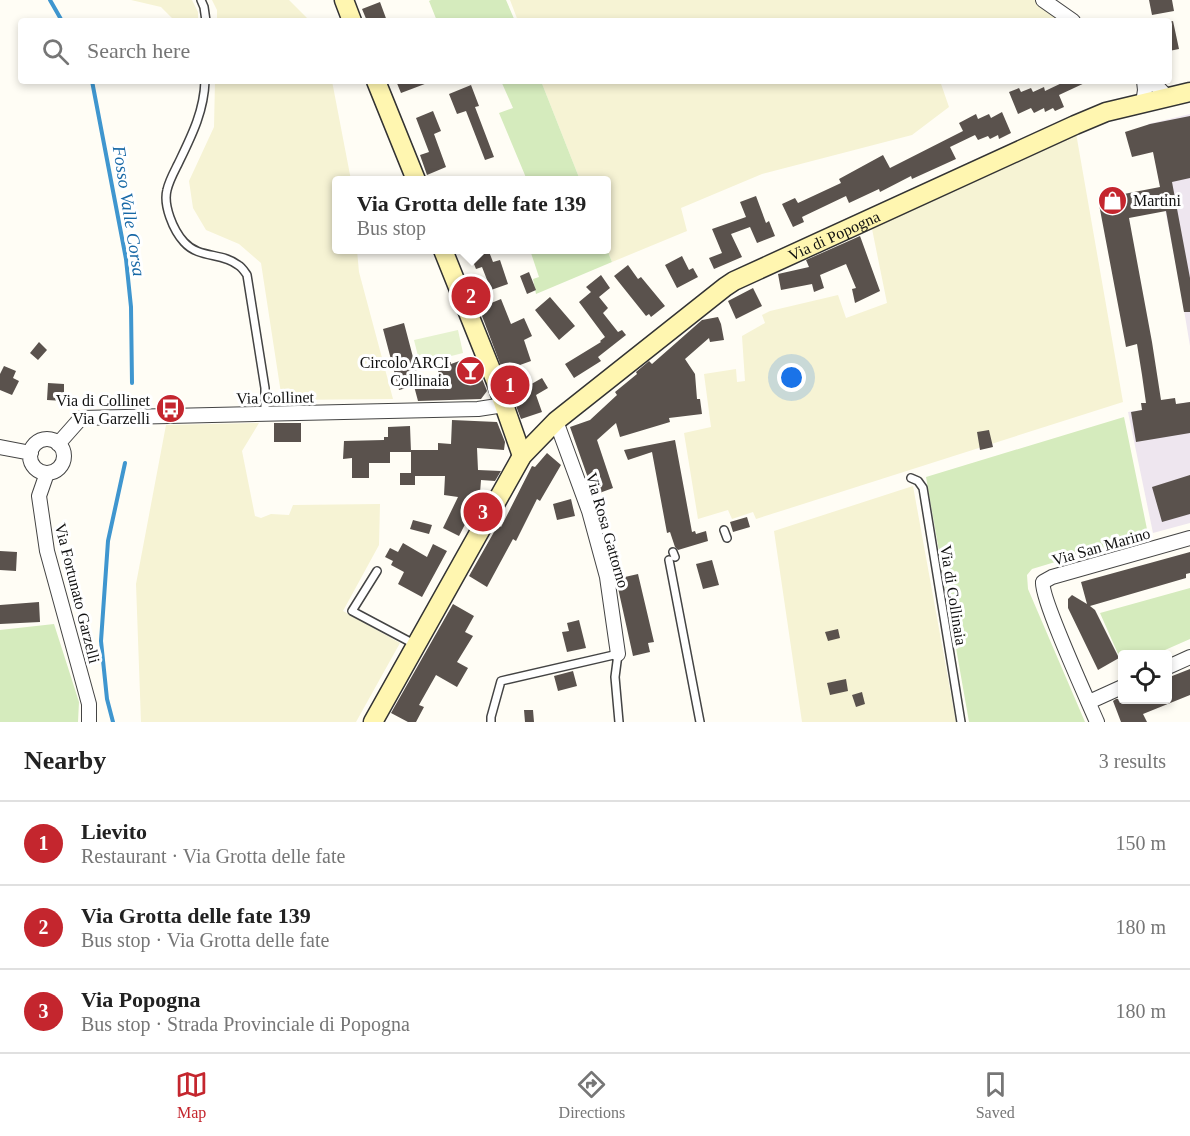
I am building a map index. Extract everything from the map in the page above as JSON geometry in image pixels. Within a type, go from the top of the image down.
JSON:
[{"type":"main road","points":[[344,0],[351,18]]},
{"type":"main road","points":[[377,84],[414,176]]},
{"type":"main road","name":"Via di Popogna","points":[[373,722],[522,456],[556,421],[734,281],[1075,125],[1107,112],[1190,92]]},
{"type":"main road","points":[[445,254],[522,456]]},
{"type":"street","points":[[1043,0],[1069,18]]},
{"type":"street","points":[[1143,103],[1144,84]]},
{"type":"street","points":[[1155,84],[1168,98]]},
{"type":"street","name":"Via Collinet","points":[[58,444],[81,418],[478,409],[504,405]]},
{"type":"street","name":"Via Rosa Gattorno","points":[[556,421],[589,512],[607,577],[618,654]]},
{"type":"street","points":[[44,440],[58,444],[64,452],[63,463],[56,471],[46,473],[36,469],[30,459],[35,445],[44,440]]},
{"type":"street","points":[[0,447],[31,453]]},
{"type":"street","name":"Via Fortunato Garzelli","points":[[46,473],[39,496],[39,507],[47,550],[89,704],[89,722]]},
{"type":"street","name":"Via San Marino","points":[[1097,722],[1042,589],[1043,582],[1190,538]]},
{"type":"street","points":[[1172,665],[1190,657]]},
{"type":"street","points":[[1089,702],[1118,689]]},
{"type":"lane","points":[[201,0],[206,18]]},
{"type":"lane","points":[[205,84],[205,96],[199,120],[166,191],[168,206],[174,227],[184,243],[204,255],[225,258],[238,265],[247,275],[265,388],[265,414]]},
{"type":"lane","name":"Via di Collinaia","points":[[911,478],[918,481],[922,488],[961,722]]},
{"type":"lane","points":[[724,530],[727,538]]},
{"type":"lane","points":[[672,556],[700,722]]},
{"type":"lane","points":[[377,571],[352,611],[416,645]]},
{"type":"lane","points":[[491,722],[501,681],[618,654]]},
{"type":"lane","name":"Via Rosa Gattorno","points":[[618,654],[615,677],[619,722]]},
{"type":"shaded area","points":[[131,0],[192,0],[198,12],[198,18],[172,18],[161,7]]},
{"type":"shaded area","points":[[212,0],[289,0],[307,18],[217,18],[217,10]]},
{"type":"shaded area","points":[[510,0],[1035,0],[1060,18],[517,18]]},
{"type":"shaded area","points":[[215,84],[333,84],[350,176],[332,176],[332,254],[357,254],[359,272],[393,399],[282,400],[261,263],[239,244],[206,230],[193,208],[189,181],[214,127]]},
{"type":"shaded area","points":[[542,84],[941,84],[949,107],[912,135],[762,174],[681,208],[687,231],[612,262],[609,254],[611,254],[611,176],[578,176]]},
{"type":"shaded area","points":[[1190,114],[1190,346],[1148,124]]},
{"type":"shaded area","points":[[1076,133],[1123,402],[756,519],[753,512],[732,519],[728,510],[698,519],[684,433],[711,427],[704,374],[736,369],[737,382],[745,381],[742,336],[765,323],[762,315],[770,311],[838,295],[846,318],[887,303],[871,224]]},
{"type":"shaded area","points":[[1190,402],[1190,523],[1153,533],[1128,412]]},
{"type":"shaded area","points":[[259,423],[242,451],[255,516],[261,518],[271,514],[289,515],[293,505],[380,504],[379,545],[343,611],[400,643],[356,722],[141,722],[136,584],[166,425]]},
{"type":"shaded area","points":[[913,486],[956,722],[802,722],[774,531]]},
{"type":"green space","points":[[506,0],[514,18],[436,18],[429,1]]},
{"type":"green space","points":[[502,84],[542,84],[578,176],[525,176],[499,113],[513,108]]},
{"type":"green space","points":[[531,254],[609,254],[612,262],[536,294],[533,279],[539,277]]},
{"type":"green space","points":[[458,330],[463,353],[420,364],[414,340]]},
{"type":"green space","points":[[1124,417],[1148,534],[1032,569],[1027,575],[1028,589],[1085,722],[969,722],[926,477]]},
{"type":"green space","points":[[1190,588],[1190,639],[1165,650],[1118,650],[1118,654],[1100,613]]},
{"type":"green space","points":[[54,624],[79,702],[78,722],[0,722],[0,630]]},
{"type":"building","points":[[1149,0],[1172,0],[1174,11],[1152,15]]},
{"type":"building","points":[[380,2],[386,18],[366,18],[362,9]]},
{"type":"building","points":[[1172,21],[1179,49],[1172,50]]},
{"type":"building","points":[[397,84],[425,84],[401,93]]},
{"type":"building","points":[[1060,84],[1083,84],[1059,95],[1064,107],[1055,111],[1053,108],[1045,112],[1044,108],[1034,113],[1031,108],[1018,114],[1009,92],[1019,88],[1021,92],[1031,88],[1033,92],[1044,87],[1045,91]]},
{"type":"building","points":[[471,85],[479,106],[475,107],[494,157],[485,160],[466,111],[457,114],[449,94]]},
{"type":"building","points":[[433,111],[441,131],[434,134],[446,167],[427,175],[420,155],[429,152],[416,118]]},
{"type":"building","points":[[1002,112],[1011,133],[999,139],[998,135],[990,139],[988,136],[978,140],[975,135],[950,147],[956,159],[849,203],[846,196],[802,217],[804,222],[793,227],[782,204],[795,198],[798,203],[841,183],[839,179],[883,155],[890,168],[963,131],[959,123],[976,114],[978,119],[989,114],[991,118]]},
{"type":"building","points":[[1190,116],[1190,178],[1172,182],[1190,278],[1190,312],[1184,312],[1166,211],[1129,218],[1161,400],[1175,398],[1176,404],[1190,402],[1190,433],[1136,442],[1131,412],[1142,410],[1141,403],[1146,403],[1142,375],[1137,344],[1126,347],[1098,199],[1160,187],[1153,152],[1132,157],[1125,132]]},
{"type":"building","points":[[756,196],[766,223],[769,221],[775,236],[757,243],[750,227],[731,234],[742,257],[714,269],[709,258],[722,253],[712,229],[746,217],[740,202]]},
{"type":"building","points":[[860,236],[880,291],[855,303],[852,289],[856,288],[846,264],[820,275],[824,288],[814,292],[812,284],[781,290],[778,274],[809,267],[806,260]]},
{"type":"building","points":[[470,254],[490,254],[493,262],[500,260],[508,284],[491,290],[482,267],[476,269]]},
{"type":"building","points":[[682,256],[689,270],[693,268],[698,277],[677,288],[665,265]]},
{"type":"building","points":[[628,265],[638,279],[641,277],[665,306],[651,317],[649,314],[646,316],[614,276]]},
{"type":"building","points":[[529,272],[536,290],[527,294],[520,276]]},
{"type":"building","points":[[601,275],[610,288],[599,297],[608,308],[603,313],[618,332],[622,330],[626,335],[598,357],[601,361],[574,378],[565,364],[601,342],[605,337],[579,302],[591,292],[586,287]]},
{"type":"building","points":[[753,288],[762,306],[736,319],[728,301]]},
{"type":"building","points":[[550,297],[575,326],[559,340],[535,310]]},
{"type":"building","points":[[501,299],[511,324],[524,318],[532,336],[524,340],[531,361],[520,365],[528,386],[542,378],[548,388],[536,395],[542,412],[521,419],[479,308]]},
{"type":"building","points":[[718,317],[724,340],[710,342],[709,338],[685,359],[695,374],[697,399],[700,399],[702,414],[669,418],[670,422],[620,437],[616,423],[597,440],[613,488],[594,495],[570,427],[590,420],[617,395],[615,392],[637,374],[636,372],[649,361],[652,364],[702,320]]},
{"type":"building","points":[[404,323],[419,380],[440,380],[437,365],[451,362],[451,364],[473,356],[487,391],[481,399],[418,401],[414,386],[399,390],[383,329]]},
{"type":"building","points":[[39,342],[47,350],[38,360],[30,353]]},
{"type":"building","points":[[4,366],[16,371],[13,378],[19,381],[12,395],[0,390],[0,374]]},
{"type":"building","points":[[48,383],[64,384],[64,401],[47,400]]},
{"type":"building","points":[[452,420],[497,422],[505,442],[504,450],[477,448],[478,470],[501,471],[495,481],[481,480],[479,506],[475,505],[459,536],[443,528],[458,497],[444,495],[445,476],[415,476],[415,485],[400,485],[400,473],[411,473],[411,450],[438,450],[438,443],[451,444]]},
{"type":"building","points":[[274,423],[301,423],[301,442],[274,442]]},
{"type":"building","points":[[410,426],[411,452],[390,452],[390,463],[369,463],[369,478],[352,478],[352,458],[343,459],[344,441],[384,440],[384,437],[388,437],[388,427]]},
{"type":"building","points":[[989,430],[993,447],[980,450],[977,432]]},
{"type":"building","points":[[675,440],[692,532],[695,531],[696,534],[706,531],[708,541],[678,550],[670,532],[667,533],[652,452],[628,460],[624,450]]},
{"type":"building","points":[[547,453],[561,465],[540,501],[537,499],[516,541],[513,539],[487,587],[469,576],[498,525],[501,527],[532,466],[535,467]]},
{"type":"building","points":[[1190,475],[1190,514],[1162,522],[1152,487]]},
{"type":"building","points":[[571,499],[575,516],[557,520],[553,504]]},
{"type":"building","points":[[747,517],[750,527],[733,532],[730,522]]},
{"type":"building","points":[[413,520],[432,525],[429,534],[410,529]]},
{"type":"building","points":[[403,543],[427,557],[433,544],[447,551],[422,597],[398,584],[404,572],[391,565],[393,561],[385,557],[390,548],[398,552]]},
{"type":"building","points":[[0,551],[17,552],[16,571],[0,570]]},
{"type":"building","points":[[1190,552],[1190,573],[1186,574],[1186,578],[1090,606],[1095,610],[1118,656],[1118,659],[1098,670],[1068,608],[1068,599],[1072,595],[1087,604],[1081,582]]},
{"type":"building","points":[[712,560],[719,585],[703,589],[696,564]]},
{"type":"building","points":[[638,574],[654,642],[648,643],[650,652],[633,656],[616,579]]},
{"type":"building","points":[[39,602],[40,622],[0,624],[0,605]]},
{"type":"building","points":[[453,604],[474,616],[465,632],[473,636],[457,662],[468,668],[457,687],[436,675],[419,705],[424,707],[416,722],[408,722],[391,713]]},
{"type":"building","points":[[579,620],[586,648],[567,652],[562,632],[569,631],[567,623]]},
{"type":"building","points":[[838,629],[840,638],[828,641],[825,632]]},
{"type":"building","points":[[1190,669],[1190,695],[1172,702],[1172,676]]},
{"type":"building","points":[[573,671],[577,686],[558,691],[554,676]]},
{"type":"building","points":[[846,679],[848,691],[830,695],[827,683]]},
{"type":"building","points":[[862,692],[865,704],[856,707],[852,695]]},
{"type":"building","points":[[1118,699],[1118,704],[1168,704],[1143,714],[1147,722],[1121,722],[1113,701]]},
{"type":"building","points":[[524,710],[533,710],[534,722],[525,722]]},
{"type":"waterway","name":"Fosso Valle Corsa","points":[[50,0],[60,18]]},
{"type":"waterway","name":"Fosso Valle Corsa","points":[[93,84],[126,259],[131,307],[132,383]]},
{"type":"waterway","name":"Fosso Valle Corsa","points":[[113,722],[107,699],[101,641],[108,541],[125,463]]},
{"type":"place","name":"Martini","points":[[1112,200]]},
{"type":"place","name":"Via Grotta delle fate 139","points":[[471,296]]},
{"type":"place","name":"Circolo ARCI Collinaia","points":[[470,371]]},
{"type":"place","name":"Lievito","points":[[510,385]]},
{"type":"place","name":"Via di Collinet Via Garzelli","points":[[171,409]]},
{"type":"place","name":"Via Popogna","points":[[483,512]]}]
